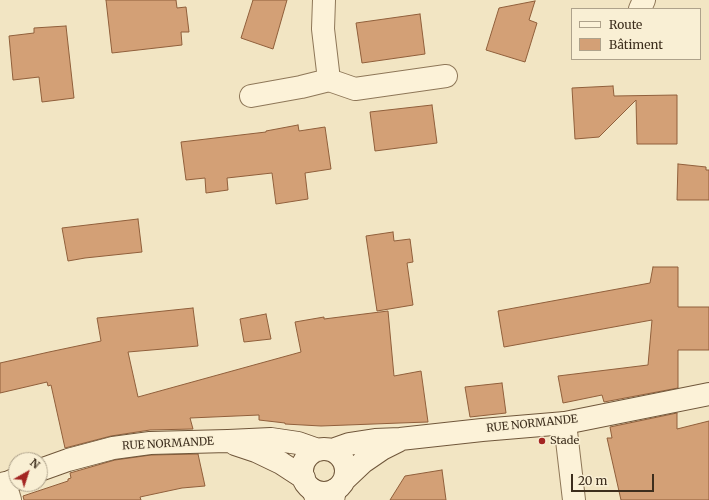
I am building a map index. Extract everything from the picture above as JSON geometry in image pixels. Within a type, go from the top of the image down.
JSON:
[{"type":"street","points":[[324,0],[323,29],[329,80]]},
{"type":"street","points":[[251,96],[301,87],[329,80],[355,89],[446,76]]},
{"type":"street","name":"RUE NORMANDE","points":[[324,490],[302,471],[303,464],[312,453],[349,444],[375,440],[400,440],[482,430],[565,423],[709,394]]},
{"type":"street","points":[[565,423],[574,500]]},
{"type":"street","name":"RUE NORMANDE","points":[[48,467],[68,460],[113,448],[150,443],[271,439],[298,443],[338,453],[343,458],[346,472],[324,490]]},
{"type":"street","name":"RUE NORMANDE","points":[[324,490],[382,449],[400,440]]},
{"type":"street","name":"RUE NORMANDE","points":[[228,441],[256,451],[281,463],[324,490]]},
{"type":"building","points":[[106,0],[176,0],[177,8],[186,7],[189,32],[181,32],[182,45],[112,53]]},
{"type":"building","points":[[253,0],[287,0],[273,49],[241,38]]},
{"type":"building","points":[[535,1],[529,20],[537,23],[525,62],[486,50],[499,8]]},
{"type":"building","points":[[420,14],[425,54],[362,63],[356,23]]},
{"type":"building","points":[[66,26],[74,98],[42,102],[39,77],[13,80],[9,36],[34,33],[34,28]]},
{"type":"building","points":[[613,86],[614,96],[677,95],[677,144],[637,144],[636,100],[599,137],[575,139],[572,88]]},
{"type":"building","points":[[432,105],[437,143],[375,151],[370,112]]},
{"type":"building","points":[[298,125],[299,131],[325,127],[331,169],[305,173],[308,199],[276,204],[272,173],[227,178],[228,190],[206,193],[205,178],[186,180],[181,142],[266,132]]},
{"type":"building","points":[[678,164],[706,167],[706,170],[709,170],[709,200],[677,200]]},
{"type":"building","points":[[138,219],[142,252],[68,261],[62,228]]},
{"type":"building","points":[[393,232],[394,241],[410,239],[413,262],[407,263],[413,305],[377,311],[366,236]]},
{"type":"building","points":[[653,267],[678,267],[678,307],[709,307],[709,350],[678,350],[678,388],[604,402],[602,395],[563,403],[558,376],[648,365],[652,320],[504,347],[498,311],[650,283]]},
{"type":"building","points":[[193,308],[198,346],[128,352],[138,397],[301,352],[295,322],[324,317],[324,319],[388,311],[394,376],[421,371],[428,422],[321,426],[285,424],[259,420],[259,415],[190,418],[193,429],[150,430],[111,436],[65,448],[51,385],[48,386],[47,382],[0,393],[0,363],[101,341],[97,318]]},
{"type":"building","points":[[266,314],[271,339],[244,342],[240,319]]},
{"type":"building","points":[[502,383],[506,413],[470,417],[465,387]]},
{"type":"building","points":[[677,413],[677,429],[709,421],[709,500],[621,500],[607,438],[612,438],[610,427]]},
{"type":"building","points":[[198,454],[205,486],[182,488],[140,497],[141,500],[24,500],[23,496],[35,492],[48,492],[48,488],[68,481],[68,479],[71,478],[70,473],[115,460],[151,455]]},
{"type":"building","points":[[442,470],[446,500],[390,500],[405,476]]},
{"type":"place","name":"Stade","points":[[542,441]]}]
